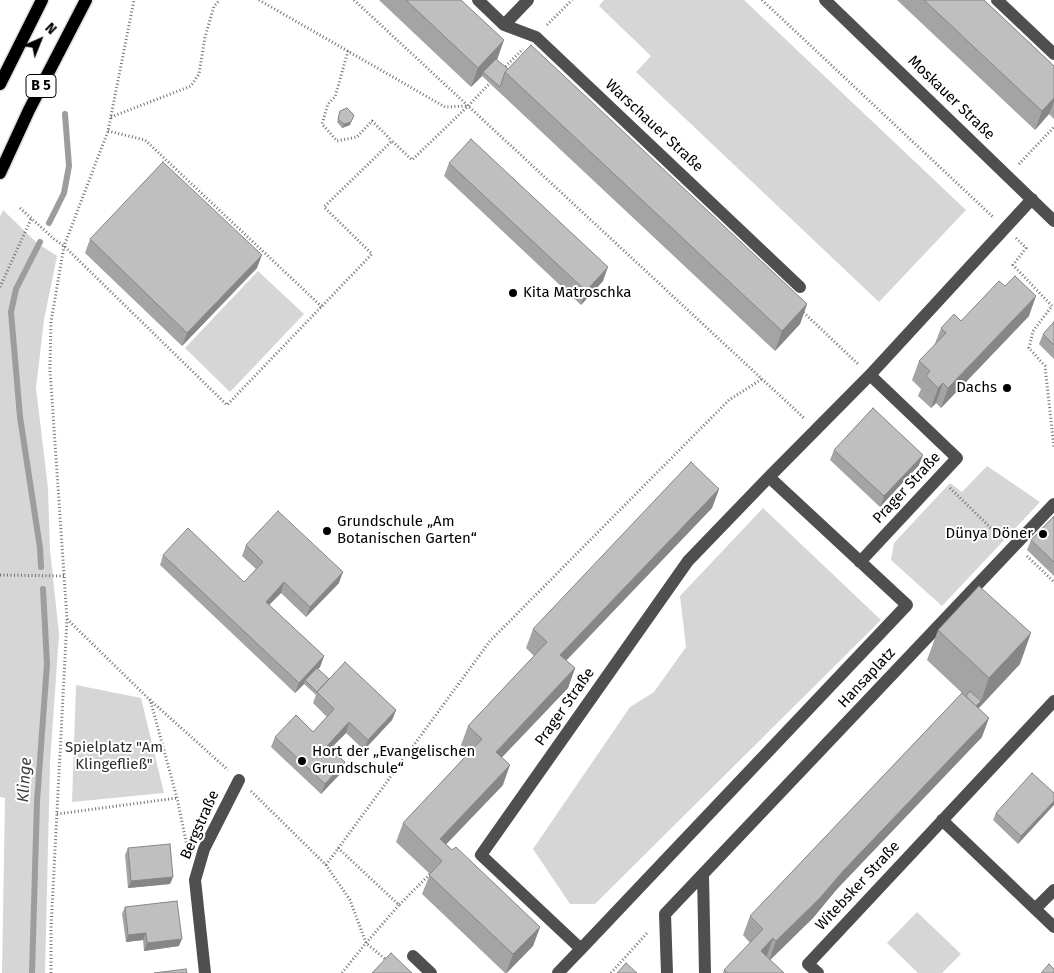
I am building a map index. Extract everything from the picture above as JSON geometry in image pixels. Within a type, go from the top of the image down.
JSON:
[{"type":"main road","name":"B 5","points":[[0,84],[42,0]]},
{"type":"main road","name":"B 5","points":[[0,173],[29,110],[86,0]]},
{"type":"street","name":"Warschauer Straße","points":[[478,0],[504,26],[536,37],[800,287]]},
{"type":"street","points":[[504,26],[528,0]]},
{"type":"street","name":"Moskauer Straße","points":[[825,0],[1054,221]]},
{"type":"street","points":[[997,0],[1054,54]]},
{"type":"street","name":"Prager Straße","points":[[581,949],[481,855],[688,561],[870,374],[1032,199]]},
{"type":"street","name":"Prager Straße","points":[[860,562],[957,458],[870,374]]},
{"type":"street","points":[[558,973],[907,605],[769,477]]},
{"type":"street","name":"Hansaplatz","points":[[665,914],[1054,504]]},
{"type":"street","name":"Witebsker Straße","points":[[818,973],[808,964],[1054,701]]},
{"type":"street","name":"Bergstraße","points":[[205,973],[195,880],[204,849],[239,780]]},
{"type":"street","points":[[942,820],[1054,927]]},
{"type":"street","points":[[703,875],[705,973]]},
{"type":"street","points":[[1035,910],[1054,890]]},
{"type":"street","points":[[665,914],[667,973]]},
{"type":"street","points":[[413,956],[431,973]]},
{"type":"path","points":[[51,973],[51,928],[67,619],[50,369],[51,322],[64,246],[108,131],[134,0]]},
{"type":"path","points":[[111,116],[191,86],[200,74],[205,37],[214,6],[220,0]]},
{"type":"path","points":[[259,0],[445,107],[468,106]]},
{"type":"path","points":[[354,0],[816,429]]},
{"type":"path","points":[[503,70],[572,0]]},
{"type":"path","points":[[762,0],[1026,248],[1013,265],[1052,306],[1033,331],[1029,348],[1045,366],[1054,448]]},
{"type":"path","points":[[348,51],[335,97],[328,104],[322,124],[337,141],[357,137],[372,121],[412,160],[490,83]]},
{"type":"path","points":[[1008,176],[1054,127]]},
{"type":"path","points":[[108,131],[145,140],[322,307]]},
{"type":"path","points":[[20,208],[64,246],[227,405],[372,254],[324,207],[392,141]]},
{"type":"path","points":[[0,287],[32,219]]},
{"type":"path","points":[[800,287],[796,306],[870,374]]},
{"type":"path","points":[[326,865],[490,641],[729,400],[762,379]]},
{"type":"path","points":[[939,477],[1054,582]]},
{"type":"path","points":[[0,575],[64,576]]},
{"type":"path","points":[[67,619],[150,699],[239,780],[326,865],[350,900],[366,943],[385,959],[413,956]]},
{"type":"path","points":[[150,699],[177,798],[189,853]]},
{"type":"path","points":[[57,814],[177,798]]},
{"type":"path","points":[[338,848],[399,905]]},
{"type":"path","points":[[342,973],[399,905],[431,872]]},
{"type":"path","points":[[611,973],[665,914]]},
{"type":"green space","points":[[604,0],[744,0],[966,210],[879,302],[636,72],[651,56],[599,6]]},
{"type":"green space","points":[[3,210],[37,243],[57,256],[44,320],[36,388],[48,488],[50,550],[59,634],[50,763],[45,973],[2,973],[5,798],[0,797],[0,217]]},
{"type":"green space","points":[[258,271],[304,314],[230,392],[185,348]]},
{"type":"green space","points":[[987,466],[1040,502],[942,606],[891,560],[894,543],[950,483],[962,492]]},
{"type":"green space","points":[[763,508],[881,620],[595,904],[570,904],[533,849],[630,707],[654,692],[686,647],[680,596]]},
{"type":"green space","name":"Spielplatz \"Am Klingefließ\"","points":[[76,685],[141,698],[164,793],[72,802]]},
{"type":"green space","points":[[917,912],[961,954],[942,973],[918,973],[887,943]]},
{"type":"building","points":[[406,0],[461,0],[504,40],[478,68]]},
{"type":"building","points":[[924,0],[984,0],[1054,66],[1054,98],[1042,111]]},
{"type":"building","points":[[531,45],[807,304],[782,331],[505,72]]},
{"type":"building","points":[[496,59],[508,69],[505,72],[500,87],[483,72]]},
{"type":"building","points":[[347,108],[354,115],[351,122],[344,124],[338,119],[340,111]]},
{"type":"building","points":[[471,139],[608,267],[586,291],[449,163]]},
{"type":"building","points":[[163,162],[262,255],[187,333],[90,239]]},
{"type":"building","points":[[1015,276],[1036,296],[948,388],[943,383],[938,388],[926,376],[930,371],[919,361],[946,333],[941,328],[954,314],[961,321],[999,281],[1005,286]]},
{"type":"building","points":[[1054,322],[1054,345],[1043,334]]},
{"type":"building","points":[[873,408],[923,455],[884,496],[834,450]]},
{"type":"building","points":[[691,462],[719,489],[560,655],[575,668],[496,752],[510,765],[440,839],[452,850],[456,847],[540,927],[513,954],[429,875],[442,861],[403,823],[482,739],[468,726],[547,642],[533,629]]},
{"type":"building","points":[[278,511],[343,572],[310,607],[284,582],[266,602],[324,656],[299,683],[163,555],[188,528],[244,582],[263,562],[246,545]]},
{"type":"building","points":[[1054,516],[1054,562],[1031,540]]},
{"type":"building","points":[[979,586],[1031,633],[989,678],[938,630]]},
{"type":"building","points":[[345,662],[396,710],[368,740],[349,722],[327,746],[345,762],[325,784],[275,737],[296,715],[313,732],[334,709],[317,692]]},
{"type":"building","points":[[317,668],[329,679],[317,692],[305,680]]},
{"type":"building","points":[[970,691],[981,701],[976,706],[966,696]]},
{"type":"building","points":[[962,693],[989,718],[844,870],[820,898],[776,941],[773,938],[761,951],[784,973],[728,973],[724,970],[763,929],[750,916]]},
{"type":"building","points":[[1032,773],[1054,793],[1054,801],[1021,836],[996,813]]},
{"type":"building","points":[[170,844],[173,877],[131,881],[128,848]]},
{"type":"building","points":[[177,901],[182,939],[147,943],[146,933],[128,935],[125,907]]},
{"type":"building","points":[[391,953],[412,973],[372,973]]},
{"type":"building","points":[[626,963],[637,973],[617,973]]},
{"type":"building","points":[[1049,964],[1054,969],[1054,973],[1041,973]]},
{"type":"building","points":[[186,969],[187,973],[154,973]]},
{"type":"waterway","name":"Klinge","points":[[49,223],[64,193],[69,166],[65,114]]},
{"type":"waterway","name":"Klinge","points":[[40,242],[16,289],[11,312],[20,417],[40,548],[41,567]]},
{"type":"waterway","name":"Klinge","points":[[32,973],[37,801],[47,664],[43,589]]},
{"type":"place","name":"Kita Matroschka","points":[[513,293]]},
{"type":"place","name":"Dachs","points":[[1007,388]]},
{"type":"place","name":"Grundschule „Am Botanischen Garten“","points":[[327,531]]},
{"type":"place","name":"Dünya Döner","points":[[1043,534]]},
{"type":"place","name":"Hort der „Evangelischen Grundschule“","points":[[302,761]]}]
